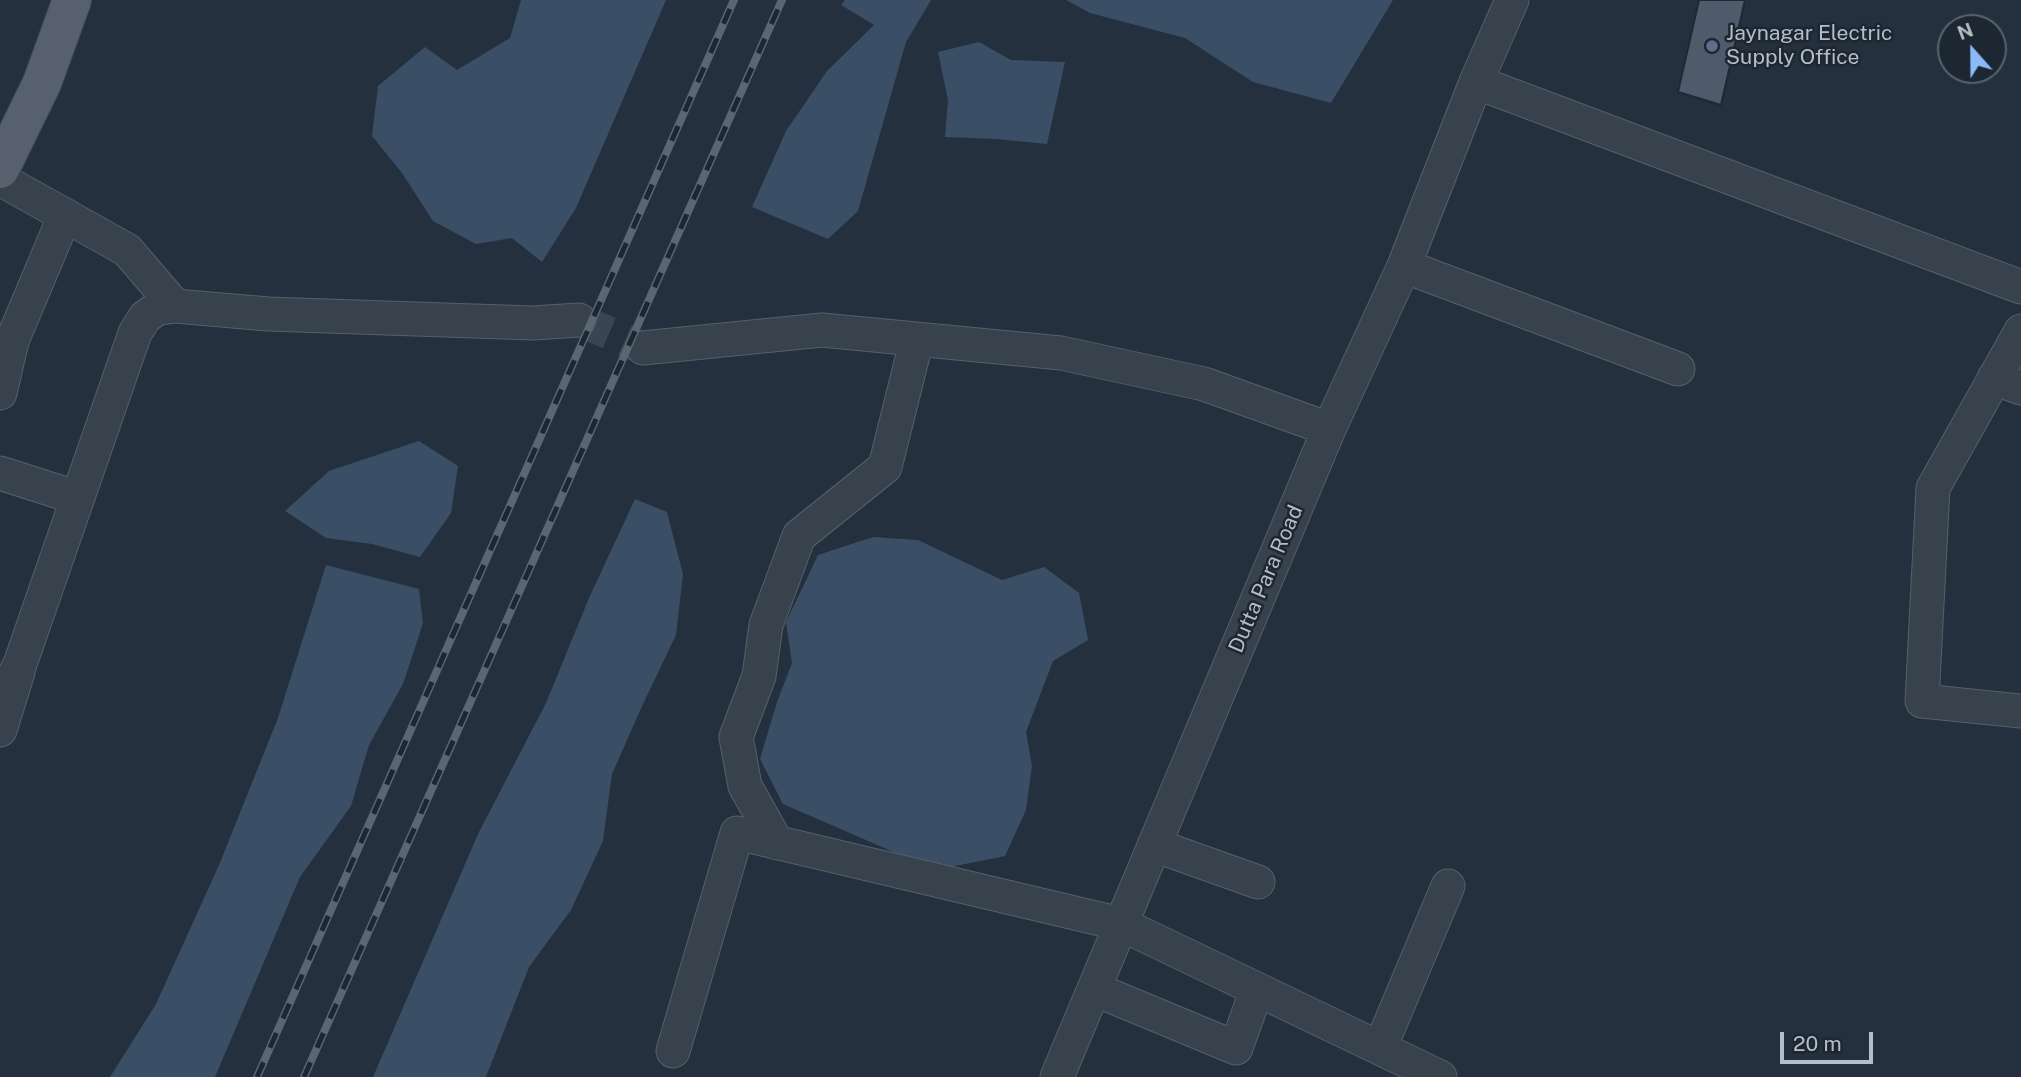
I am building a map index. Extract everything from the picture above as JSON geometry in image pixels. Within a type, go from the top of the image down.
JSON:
[{"type":"main road","points":[[0,169],[43,83],[72,0]]},
{"type":"street","name":"Dutta Para Road","points":[[1057,1077],[1329,429],[1404,266],[1476,82],[1512,0]]},
{"type":"street","points":[[1476,82],[2021,288]]},
{"type":"street","points":[[0,179],[127,250],[175,306]]},
{"type":"street","points":[[0,393],[12,341],[65,215]]},
{"type":"street","points":[[1404,266],[1678,369]]},
{"type":"street","points":[[0,730],[20,664],[135,333],[145,317],[158,307],[282,315],[533,323],[579,320]]},
{"type":"street","points":[[643,348],[822,330],[1061,353],[1204,384],[1329,429]]},
{"type":"street","points":[[2021,331],[2008,383],[1933,488],[1922,702],[2021,711]]},
{"type":"street","points":[[777,843],[745,786],[736,737],[759,676],[766,625],[799,536],[885,467],[917,339]]},
{"type":"street","points":[[0,473],[78,498]]},
{"type":"street","points":[[0,691],[8,687],[20,664]]},
{"type":"street","points":[[673,1051],[737,833],[1121,924],[1440,1077]]},
{"type":"street","points":[[1154,845],[1258,882]]},
{"type":"street","points":[[1380,1048],[1448,886]]},
{"type":"street","points":[[1094,989],[1236,1048],[1257,989]]},
{"type":"water","points":[[521,0],[666,0],[576,208],[542,262],[512,238],[476,244],[433,221],[402,173],[372,136],[378,86],[425,47],[457,70],[510,38]]},
{"type":"water","points":[[845,0],[931,0],[906,42],[858,211],[828,239],[752,207],[786,131],[827,71],[874,25],[841,5]]},
{"type":"water","points":[[1066,0],[1393,0],[1331,103],[1253,82],[1185,38],[1090,13]]},
{"type":"water","points":[[979,42],[1011,60],[1065,62],[1047,144],[945,137],[948,100],[938,52]]},
{"type":"water","points":[[419,441],[458,466],[451,513],[420,557],[372,544],[326,538],[285,511],[329,471]]},
{"type":"water","points":[[635,499],[667,512],[683,574],[676,635],[612,774],[603,841],[571,910],[529,967],[486,1077],[373,1077],[478,834],[546,703],[589,598]]},
{"type":"water","points":[[873,537],[918,540],[1002,580],[1044,567],[1079,593],[1088,640],[1053,661],[1026,732],[1032,766],[1026,810],[1005,856],[935,870],[783,804],[760,759],[792,663],[786,622],[818,555]]},
{"type":"water","points":[[326,565],[419,589],[423,623],[403,684],[369,745],[351,806],[300,877],[215,1077],[110,1077],[156,1004],[219,865],[278,718]]},
{"type":"building","name":"Jaynagar Electric Supply Office","points":[[1699,0],[1745,0],[1721,105],[1678,92]]},
{"type":"tunnel","points":[[579,320],[643,348]]},
{"type":"railway","points":[[257,1077],[734,0]]},
{"type":"railway","points":[[304,1077],[782,0]]},
{"type":"place","name":"Jaynagar Electric Supply Office","points":[[1712,46]]}]
